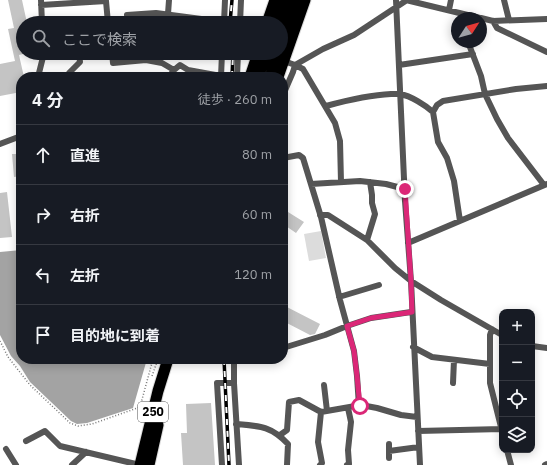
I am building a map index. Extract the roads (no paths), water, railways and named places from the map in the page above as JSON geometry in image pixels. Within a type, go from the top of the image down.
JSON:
[{"type":"highway","points":[[269,16],[275,0]]},
{"type":"highway","points":[[279,16],[285,0]]},
{"type":"highway","points":[[288,22],[295,0]]},
{"type":"highway","points":[[288,50],[305,0]]},
{"type":"highway","points":[[252,72],[256,60]]},
{"type":"highway","points":[[260,72],[264,60]]},
{"type":"highway","points":[[274,72],[284,60]]},
{"type":"highway","points":[[280,72],[285,60]]},
{"type":"highway","name":"250","points":[[140,465],[158,391],[166,364]]},
{"type":"highway","name":"250","points":[[149,465],[164,397],[174,364]]},
{"type":"street","points":[[168,14],[169,0]]},
{"type":"street","points":[[224,16],[225,0]]},
{"type":"street","points":[[240,16],[241,0]]},
{"type":"street","points":[[396,0],[420,465]]},
{"type":"street","points":[[288,58],[323,49],[354,35],[407,0],[452,12]]},
{"type":"street","points":[[449,10],[451,0]]},
{"type":"street","points":[[504,0],[510,20]]},
{"type":"street","points":[[42,16],[41,2],[106,1],[107,16]]},
{"type":"street","points":[[126,16],[156,12],[180,16]]},
{"type":"street","points":[[487,20],[493,21],[547,19]]},
{"type":"street","points":[[493,21],[497,28],[547,52]]},
{"type":"street","points":[[408,243],[546,184],[508,138],[497,119],[485,94],[481,76],[470,48]]},
{"type":"street","points":[[399,65],[473,54]]},
{"type":"street","points":[[39,72],[42,60]]},
{"type":"street","points":[[70,72],[80,62],[80,60]]},
{"type":"street","points":[[113,60],[113,63],[146,60],[162,63],[174,70],[180,65],[188,70],[199,72]]},
{"type":"street","points":[[221,72],[222,60]]},
{"type":"street","points":[[236,72],[237,60]]},
{"type":"street","points":[[286,60],[293,72],[288,84]]},
{"type":"street","points":[[287,60],[303,69],[335,123],[340,141],[341,182]]},
{"type":"street","points":[[460,221],[454,181],[447,158],[438,142],[433,112],[437,105],[443,101],[531,87],[547,86]]},
{"type":"street","points":[[326,106],[355,98],[383,94],[401,94],[416,100],[433,112]]},
{"type":"street","points":[[0,144],[16,138]]},
{"type":"street","points":[[288,157],[299,155],[303,158],[320,215],[339,297],[354,351],[360,406]]},
{"type":"street","points":[[311,184],[360,180],[405,189]]},
{"type":"street","points":[[367,240],[375,214],[372,203],[370,182]]},
{"type":"street","points":[[320,215],[328,215],[367,240],[395,268],[411,281],[499,333]]},
{"type":"street","points":[[339,297],[379,285]]},
{"type":"street","points":[[288,346],[371,318],[412,312]]},
{"type":"street","points":[[492,329],[490,335],[490,384],[499,418]]},
{"type":"street","points":[[535,346],[547,348]]},
{"type":"street","points":[[413,347],[432,357],[490,364]]},
{"type":"street","points":[[453,383],[454,360]]},
{"type":"street","points":[[234,364],[239,465]]},
{"type":"street","points":[[222,465],[217,383],[234,383]]},
{"type":"street","points":[[324,386],[324,411],[318,442],[321,464],[329,465]]},
{"type":"street","points":[[280,435],[287,430],[289,402],[299,400],[324,411],[360,406],[377,408],[401,415],[417,417]]},
{"type":"street","points":[[347,465],[349,464],[348,450],[351,422],[348,408]]},
{"type":"street","points":[[236,424],[272,430],[280,435],[288,444],[288,465]]},
{"type":"street","points":[[418,431],[499,430]]},
{"type":"street","points":[[26,440],[45,431],[60,446],[140,465]]},
{"type":"street","points":[[388,444],[389,458]]},
{"type":"street","points":[[389,451],[419,447]]},
{"type":"street","points":[[6,449],[16,465]]},
{"type":"street","points":[[73,465],[86,452]]},
{"type":"street","points":[[508,453],[511,465]]},
{"type":"railway","points":[[231,16],[232,0]]},
{"type":"railway","points":[[232,72],[233,60]]},
{"type":"railway","points":[[224,364],[229,465]]}]
